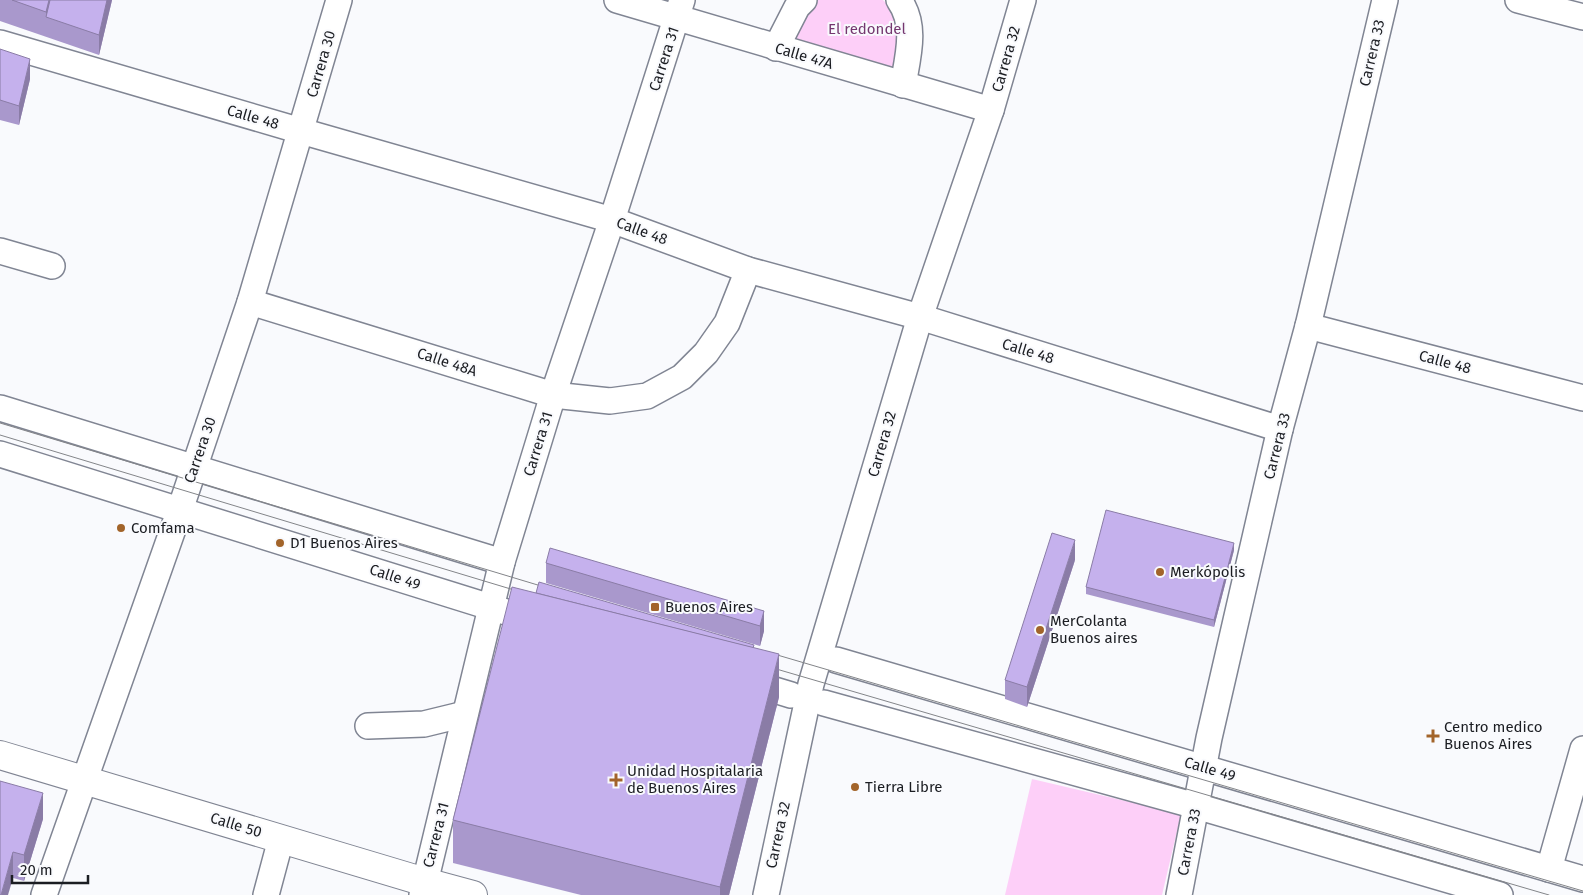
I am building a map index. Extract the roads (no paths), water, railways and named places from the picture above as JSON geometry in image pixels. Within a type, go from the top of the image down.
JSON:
[{"type":"main road","name":"Calle 50","points":[[0,755],[281,839],[423,889],[473,895]]},
{"type":"street","name":"Carrera 30","points":[[44,895],[194,468],[250,302],[339,0]]},
{"type":"street","name":"Calle 47A","points":[[617,0],[680,9],[776,48],[991,110]]},
{"type":"street","points":[[776,48],[797,7],[804,0]]},
{"type":"street","points":[[898,0],[907,14],[911,35],[903,85]]},
{"type":"street","name":"Carrera 32","points":[[766,895],[811,684],[920,317],[991,110],[1023,0]]},
{"type":"street","name":"Carrera 33","points":[[1179,895],[1204,768],[1280,429],[1308,326],[1385,0]]},
{"type":"street","points":[[1518,0],[1583,17]]},
{"type":"street","name":"Carrera 31","points":[[423,889],[502,562],[553,395],[680,9]]},
{"type":"street","name":"Calle 48","points":[[0,43],[612,220],[748,270],[920,317],[1280,429]]},
{"type":"street","points":[[0,252],[52,266]]},
{"type":"street","name":"Calle 48A","points":[[250,302],[553,395],[610,401],[647,396],[682,377],[706,353],[728,323],[748,270]]},
{"type":"street","name":"Calle 48","points":[[1308,326],[1583,398]]},
{"type":"street","points":[[0,408],[502,562]]},
{"type":"street","name":"Calle 49","points":[[0,454],[530,619]]},
{"type":"street","name":"Calle 49","points":[[836,660],[1583,879]]},
{"type":"street","points":[[726,676],[791,695]]},
{"type":"street","points":[[824,703],[1196,806],[1500,895]]},
{"type":"street","points":[[368,726],[424,724],[465,714]]},
{"type":"street","points":[[1549,869],[1583,749]]},
{"type":"street","points":[[266,895],[281,839]]},
{"type":"tram line","points":[[0,423],[551,589]]},
{"type":"tram line","points":[[0,435],[524,593]]},
{"type":"tram line","points":[[767,652],[1583,891]]},
{"type":"tram line","points":[[766,666],[1549,895]]},
{"type":"place","name":"Comfama","points":[[121,528]]},
{"type":"place","name":"D1 Buenos Aires","points":[[280,543]]},
{"type":"place","name":"Merkópolis","points":[[1160,572]]},
{"type":"place","name":"Buenos Aires","points":[[655,607]]},
{"type":"place","name":"MerColanta Buenos aires","points":[[1040,630]]},
{"type":"place","name":"Centro medico Buenos Aires","points":[[1433,736]]},
{"type":"place","name":"Unidad Hospitalaria de Buenos Aires","points":[[616,780]]},
{"type":"place","name":"Tierra Libre","points":[[855,787]]},
{"type":"park label","name":"El redondel","points":[[867,29]]}]
